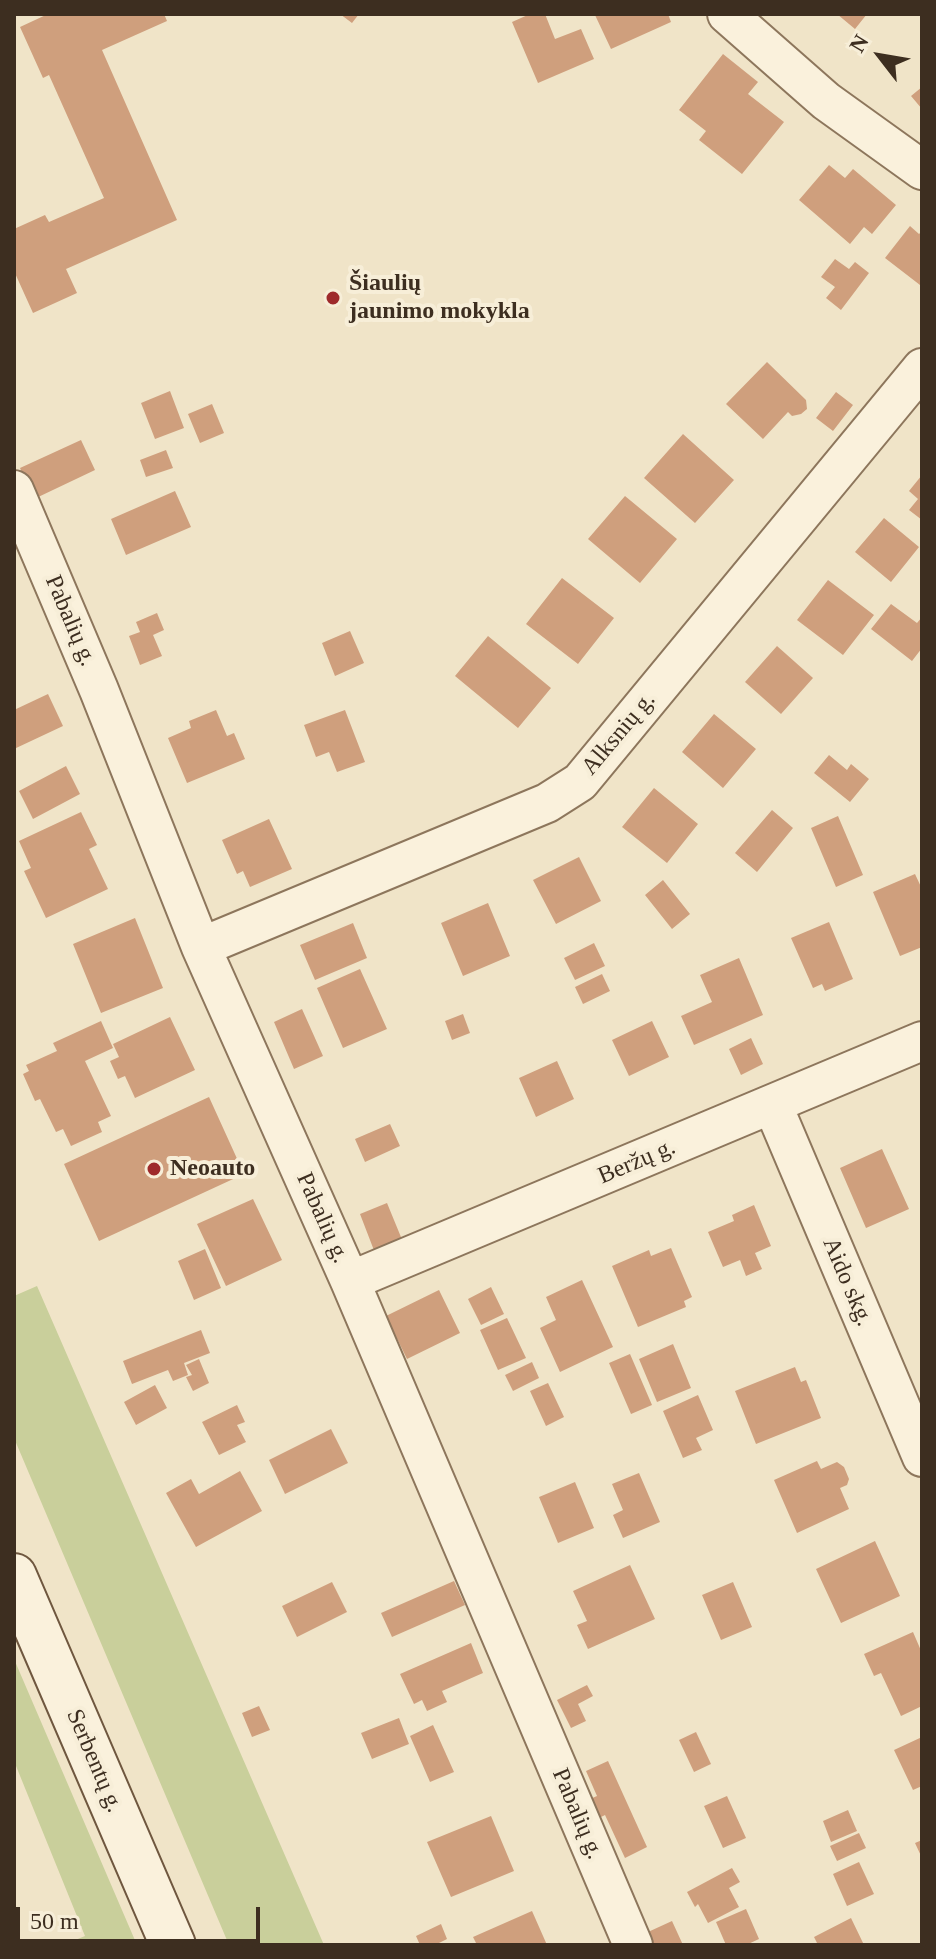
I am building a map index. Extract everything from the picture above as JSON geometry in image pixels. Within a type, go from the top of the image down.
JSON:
[{"type":"main road","name":"Serbentų g.","points":[[14,1576],[173,1945]]},
{"type":"street","points":[[727,14],[826,101],[922,170]]},
{"type":"street","name":"Alksnių g.","points":[[201,947],[547,803],[580,782],[922,368]]},
{"type":"street","name":"Pabalių g.","points":[[14,490],[99,690],[201,947],[350,1281],[633,1945]]},
{"type":"street","name":"Beržų g.","points":[[350,1281],[922,1041]]},
{"type":"street","name":"Aido skg.","points":[[773,1106],[922,1457]]},
{"type":"green space","points":[[37,1286],[324,1945],[229,1945],[14,1438],[14,1296]]},
{"type":"green space","points":[[14,1659],[137,1945],[63,1945],[85,1936],[14,1761]]},
{"type":"building","points":[[48,14],[164,14],[167,21],[102,50],[177,220],[66,269],[77,293],[33,313],[14,271],[14,229],[45,215],[49,222],[104,198],[49,75],[43,78],[20,27]]},
{"type":"building","points":[[340,14],[359,14],[352,23]]},
{"type":"building","points":[[530,14],[545,14],[555,39],[581,29],[594,59],[538,83],[512,22]]},
{"type":"building","points":[[668,14],[671,22],[611,49],[595,15]]},
{"type":"building","points":[[837,14],[867,14],[855,29]]},
{"type":"building","points":[[723,54],[758,82],[748,94],[784,122],[742,174],[699,140],[706,131],[679,110]]},
{"type":"building","points":[[922,87],[922,109],[911,96]]},
{"type":"building","points":[[829,165],[845,178],[853,169],[896,205],[872,234],[864,227],[850,244],[799,200]]},
{"type":"building","points":[[910,226],[919,234],[922,231],[920,285],[885,258]]},
{"type":"building","points":[[835,259],[849,269],[855,262],[869,273],[841,310],[826,298],[835,287],[821,277]]},
{"type":"building","points":[[767,362],[806,400],[807,409],[792,416],[788,412],[763,439],[726,404]]},
{"type":"building","points":[[170,391],[184,428],[155,439],[141,403]]},
{"type":"building","points":[[836,392],[853,405],[833,431],[816,418]]},
{"type":"building","points":[[212,404],[224,433],[200,443],[188,414]]},
{"type":"building","points":[[683,434],[734,480],[695,523],[644,478]]},
{"type":"building","points":[[81,440],[95,470],[34,499],[20,468]]},
{"type":"building","points":[[166,450],[173,468],[146,477],[140,460]]},
{"type":"building","points":[[922,475],[922,520],[909,510],[918,499],[909,491]]},
{"type":"building","points":[[175,491],[191,527],[126,555],[111,519]]},
{"type":"building","points":[[625,496],[677,539],[640,583],[588,539]]},
{"type":"building","points":[[884,518],[919,547],[891,582],[855,552]]},
{"type":"building","points":[[562,578],[614,618],[578,664],[526,624]]},
{"type":"building","points":[[828,580],[874,615],[843,655],[797,620]]},
{"type":"building","points":[[891,604],[917,623],[922,617],[922,648],[912,661],[871,629]]},
{"type":"building","points":[[157,613],[164,630],[153,635],[162,656],[140,665],[129,636],[140,632],[136,622]]},
{"type":"building","points":[[350,631],[364,663],[335,676],[322,643]]},
{"type":"building","points":[[488,636],[551,688],[518,728],[455,676]]},
{"type":"building","points":[[777,646],[813,678],[781,714],[745,682]]},
{"type":"building","points":[[48,694],[63,726],[14,749],[14,710]]},
{"type":"building","points":[[216,710],[227,736],[234,733],[245,759],[187,783],[168,738],[191,728],[189,721]]},
{"type":"building","points":[[345,710],[365,762],[337,772],[329,752],[316,757],[304,725]]},
{"type":"building","points":[[714,714],[756,749],[723,788],[682,752]]},
{"type":"building","points":[[829,755],[847,770],[851,764],[869,779],[850,802],[814,773]]},
{"type":"building","points":[[66,766],[80,794],[33,819],[19,791]]},
{"type":"building","points":[[654,788],[698,824],[667,863],[622,827]]},
{"type":"building","points":[[772,810],[793,828],[757,872],[735,853]]},
{"type":"building","points":[[81,812],[97,845],[89,849],[108,889],[46,918],[24,871],[31,868],[19,841]]},
{"type":"building","points":[[838,816],[863,875],[836,887],[811,828]]},
{"type":"building","points":[[269,819],[292,869],[250,887],[243,871],[237,874],[222,840]]},
{"type":"building","points":[[579,857],[601,901],[556,924],[533,880]]},
{"type":"building","points":[[915,874],[922,889],[922,947],[900,956],[873,892]]},
{"type":"building","points":[[663,880],[690,914],[672,929],[645,895]]},
{"type":"building","points":[[488,903],[510,956],[463,976],[441,923]]},
{"type":"building","points":[[135,918],[163,988],[101,1013],[73,944]]},
{"type":"building","points":[[829,922],[853,979],[825,991],[822,984],[813,988],[791,938]]},
{"type":"building","points":[[353,923],[367,958],[315,980],[300,945]]},
{"type":"building","points":[[594,943],[605,966],[575,980],[564,958]]},
{"type":"building","points":[[739,958],[763,1015],[694,1045],[681,1016],[712,1002],[700,975]]},
{"type":"building","points":[[360,969],[387,1029],[343,1048],[317,988]]},
{"type":"building","points":[[602,974],[610,991],[583,1004],[575,987]]},
{"type":"building","points":[[302,1009],[323,1056],[294,1069],[274,1022]]},
{"type":"building","points":[[463,1014],[470,1033],[452,1040],[445,1021]]},
{"type":"building","points":[[170,1017],[195,1070],[135,1098],[125,1076],[118,1079],[110,1061],[119,1057],[113,1044]]},
{"type":"building","points":[[101,1021],[113,1048],[85,1061],[111,1116],[98,1122],[102,1132],[71,1146],[63,1129],[56,1132],[40,1099],[35,1101],[23,1074],[29,1071],[26,1065],[57,1051],[53,1043]]},
{"type":"building","points":[[652,1021],[669,1057],[629,1076],[612,1040]]},
{"type":"building","points":[[751,1038],[763,1064],[741,1075],[729,1049]]},
{"type":"building","points":[[557,1061],[574,1099],[536,1117],[519,1078]]},
{"type":"building","name":"Neoauto","points":[[209,1097],[244,1174],[99,1241],[64,1164]]},
{"type":"building","points":[[390,1124],[400,1146],[365,1162],[355,1139]]},
{"type":"building","points":[[882,1149],[909,1209],[866,1228],[840,1168]]},
{"type":"building","points":[[253,1199],[282,1260],[226,1286],[197,1224]]},
{"type":"building","points":[[387,1203],[403,1242],[375,1253],[360,1214]]},
{"type":"building","points":[[754,1205],[771,1246],[755,1253],[762,1269],[746,1276],[740,1260],[723,1267],[708,1232],[734,1221],[732,1215]]},
{"type":"building","points":[[671,1248],[692,1297],[684,1301],[686,1307],[638,1327],[612,1266],[649,1250],[651,1256]]},
{"type":"building","points":[[205,1249],[221,1288],[194,1300],[178,1261]]},
{"type":"building","points":[[582,1280],[613,1347],[560,1372],[540,1328],[556,1320],[546,1297]]},
{"type":"building","points":[[491,1287],[504,1314],[481,1325],[468,1299]]},
{"type":"building","points":[[439,1290],[460,1333],[407,1359],[386,1316]]},
{"type":"building","points":[[507,1318],[526,1358],[498,1370],[480,1330]]},
{"type":"building","points":[[201,1330],[210,1353],[184,1363],[188,1375],[173,1381],[168,1370],[132,1384],[123,1361]]},
{"type":"building","points":[[673,1344],[691,1388],[657,1402],[639,1359]]},
{"type":"building","points":[[630,1354],[652,1405],[631,1414],[609,1363]]},
{"type":"building","points":[[199,1359],[209,1383],[193,1391],[186,1377],[192,1375],[186,1365]]},
{"type":"building","points":[[532,1362],[539,1378],[513,1391],[505,1375]]},
{"type":"building","points":[[795,1367],[801,1382],[806,1380],[821,1418],[756,1444],[735,1391]]},
{"type":"building","points":[[548,1383],[564,1417],[546,1426],[530,1391]]},
{"type":"building","points":[[155,1385],[167,1408],[136,1425],[124,1402]]},
{"type":"building","points":[[698,1395],[713,1430],[696,1438],[702,1450],[683,1458],[663,1411]]},
{"type":"building","points":[[237,1405],[245,1422],[237,1425],[246,1442],[219,1455],[202,1422]]},
{"type":"building","points":[[331,1429],[348,1463],[285,1494],[269,1460]]},
{"type":"building","points":[[817,1461],[821,1469],[837,1462],[844,1467],[849,1479],[847,1485],[840,1488],[849,1509],[797,1533],[774,1480]]},
{"type":"building","points":[[240,1471],[262,1511],[196,1547],[166,1493],[191,1479],[199,1494]]},
{"type":"building","points":[[639,1473],[660,1522],[623,1538],[613,1515],[623,1510],[612,1484]]},
{"type":"building","points":[[575,1482],[594,1528],[558,1543],[539,1497]]},
{"type":"building","points":[[875,1541],[900,1596],[841,1623],[816,1569]]},
{"type":"building","points":[[630,1565],[655,1619],[588,1649],[577,1625],[587,1621],[573,1591]]},
{"type":"building","points":[[454,1581],[465,1605],[392,1637],[381,1613]]},
{"type":"building","points":[[332,1582],[347,1612],[297,1637],[282,1606]]},
{"type":"building","points":[[733,1582],[752,1627],[721,1640],[702,1595]]},
{"type":"building","points":[[913,1632],[922,1653],[922,1706],[901,1716],[881,1673],[874,1676],[864,1654]]},
{"type":"building","points":[[471,1643],[483,1673],[442,1691],[447,1702],[427,1711],[422,1700],[414,1704],[400,1674]]},
{"type":"building","points":[[587,1685],[593,1696],[578,1704],[586,1721],[571,1728],[557,1700]]},
{"type":"building","points":[[259,1706],[270,1730],[252,1737],[242,1713]]},
{"type":"building","points":[[399,1718],[409,1744],[372,1759],[361,1733]]},
{"type":"building","points":[[433,1725],[454,1772],[430,1782],[410,1736]]},
{"type":"building","points":[[696,1732],[711,1764],[694,1772],[679,1740]]},
{"type":"building","points":[[922,1737],[922,1786],[913,1790],[894,1750]]},
{"type":"building","points":[[608,1761],[647,1847],[625,1858],[605,1815],[599,1818],[590,1799],[597,1796],[586,1771]]},
{"type":"building","points":[[727,1796],[746,1838],[723,1848],[704,1806]]},
{"type":"building","points":[[848,1810],[857,1831],[831,1842],[823,1821]]},
{"type":"building","points":[[491,1816],[514,1871],[451,1897],[427,1842]]},
{"type":"building","points":[[859,1833],[866,1848],[837,1861],[830,1846]]},
{"type":"building","points":[[922,1840],[922,1858],[915,1843]]},
{"type":"building","points":[[859,1862],[874,1894],[847,1906],[833,1874]]},
{"type":"building","points":[[732,1868],[740,1882],[729,1888],[739,1907],[708,1923],[687,1892]]},
{"type":"building","points":[[746,1909],[759,1939],[746,1945],[726,1945],[716,1922]]},
{"type":"building","points":[[532,1911],[547,1945],[477,1945],[473,1937]]},
{"type":"building","points":[[851,1918],[864,1945],[818,1945],[814,1937]]},
{"type":"building","points":[[672,1921],[683,1945],[654,1945],[648,1932]]},
{"type":"building","points":[[441,1924],[447,1939],[435,1945],[420,1945],[416,1936]]},
{"type":"place","name":"Šiaulių jaunimo mokykla","points":[[333,298]]},
{"type":"place","name":"Neoauto","points":[[154,1169]]}]
